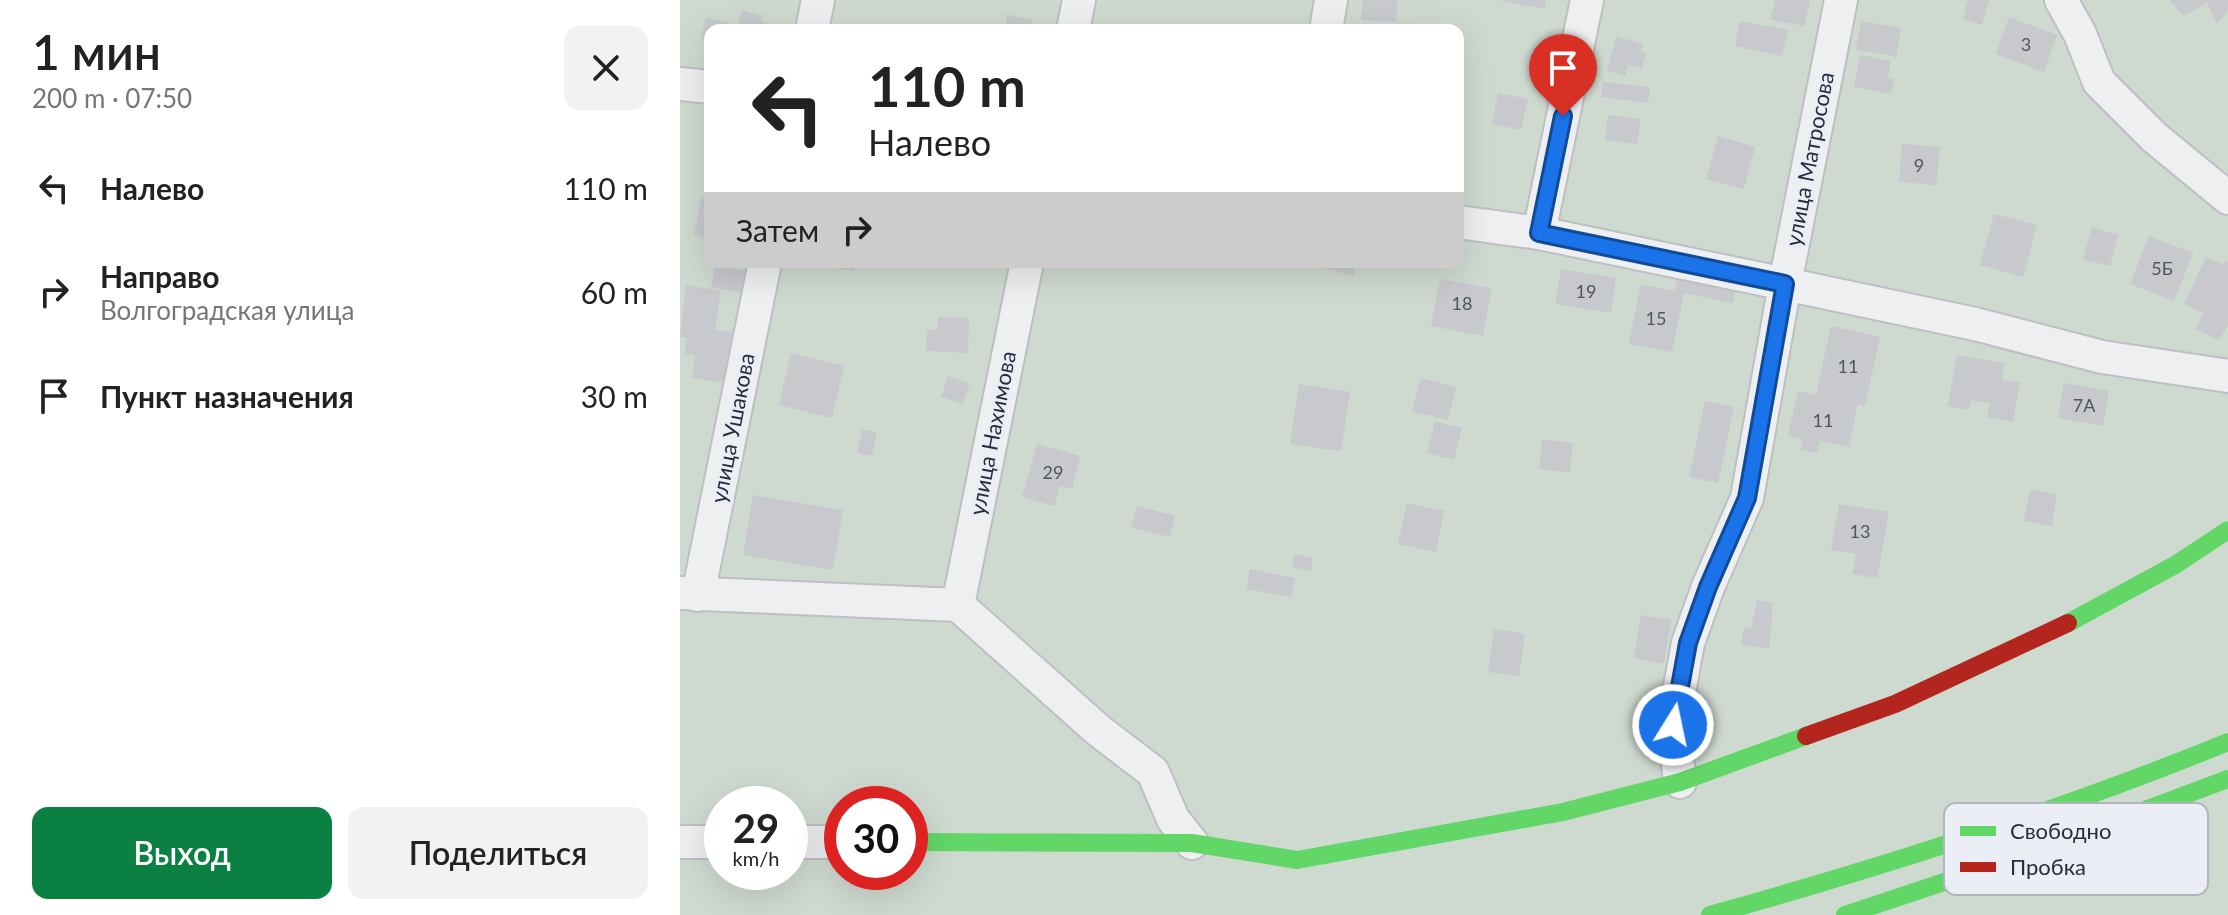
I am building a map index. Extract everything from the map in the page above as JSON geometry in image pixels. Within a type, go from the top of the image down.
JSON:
[{"type":"street","points":[[813,24],[818,0]]},
{"type":"street","points":[[1074,24],[1079,0]]},
{"type":"street","points":[[1327,24],[1331,0]]},
{"type":"street","points":[[1539,233],[1587,0]]},
{"type":"street","name":"улица Матросова","points":[[1680,782],[1673,725],[1688,643],[1708,587],[1747,498],[1841,0]]},
{"type":"street","points":[[2061,0],[2080,34],[2099,82],[2154,137],[2228,198]]},
{"type":"street","points":[[680,84],[704,86]]},
{"type":"street","points":[[1464,223],[1539,233],[1785,284],[1975,324],[2102,357],[2228,376]]},
{"type":"street","name":"улица Ушакова","points":[[689,594],[764,268]]},
{"type":"street","name":"улица Нахимова","points":[[958,605],[1026,268]]},
{"type":"street","points":[[928,842],[1192,843],[1297,860],[1563,812],[1680,782],[1909,697],[2099,608],[2175,565],[2228,530]]},
{"type":"street","points":[[689,594],[958,605],[1098,730],[1153,772],[1173,819],[1192,843]]},
{"type":"street","points":[[2072,803],[2228,742]]},
{"type":"street","points":[[2164,803],[2228,779]]},
{"type":"street","points":[[680,842],[704,842]]},
{"type":"street","points":[[1710,915],[1857,875],[1944,847]]},
{"type":"street","points":[[1845,915],[1944,882]]},
{"type":"shaded area","points":[[680,0],[2228,0],[2228,915],[680,915]]},
{"type":"building","points":[[1363,0],[1397,0],[1396,22],[1361,20]]},
{"type":"building","points":[[1498,0],[1546,0],[1544,9]]},
{"type":"building","points":[[1775,0],[1810,0],[1804,26],[1770,19]]},
{"type":"building","points":[[1968,0],[1989,0],[1982,25],[1963,19]]},
{"type":"building","points":[[2170,0],[2228,0],[2228,11],[2217,24],[2207,3],[2183,16]]},
{"type":"building","points":[[742,10],[763,16],[761,21],[772,24],[738,24]]},
{"type":"building","points":[[1007,15],[1032,19],[1032,24],[1006,24]]},
{"type":"building","points":[[2009,17],[2057,35],[2044,72],[1996,54]]},
{"type":"building","points":[[706,18],[731,23],[731,24],[704,24]]},
{"type":"building","points":[[1740,21],[1788,30],[1782,56],[1735,46]]},
{"type":"building","points":[[1861,21],[1901,28],[1896,57],[1856,49]]},
{"type":"building","points":[[1616,36],[1643,44],[1641,51],[1646,53],[1642,68],[1628,65],[1625,76],[1607,71]]},
{"type":"building","points":[[1860,55],[1891,61],[1888,77],[1894,79],[1891,94],[1854,87]]},
{"type":"building","points":[[1603,82],[1650,87],[1648,103],[1601,97]]},
{"type":"building","points":[[1498,93],[1528,99],[1521,130],[1492,124]]},
{"type":"building","points":[[1608,115],[1641,119],[1637,144],[1605,140]]},
{"type":"building","points":[[1718,136],[1755,147],[1744,189],[1706,179]]},
{"type":"building","points":[[1902,144],[1940,147],[1936,185],[1899,182]]},
{"type":"building","points":[[701,198],[704,199],[704,238],[694,235]]},
{"type":"building","points":[[1994,214],[2037,225],[2023,277],[1980,265]]},
{"type":"building","points":[[2092,227],[2118,235],[2110,266],[2083,259]]},
{"type":"building","points":[[2149,236],[2193,253],[2174,301],[2130,284]]},
{"type":"building","points":[[2206,257],[2223,265],[2225,261],[2228,262],[2228,325],[2219,340],[2196,329],[2203,313],[2184,304]]},
{"type":"building","points":[[715,268],[746,271],[741,293],[711,287]]},
{"type":"building","points":[[1323,268],[1355,268],[1353,276]]},
{"type":"building","points":[[1561,269],[1616,278],[1611,313],[1555,304]]},
{"type":"building","points":[[1679,271],[1736,283],[1733,303],[1684,293],[1672,352],[1629,344],[1641,284],[1675,291]]},
{"type":"building","points":[[1440,279],[1492,288],[1483,336],[1431,326]]},
{"type":"building","points":[[686,285],[721,291],[715,330],[732,332],[723,383],[692,378],[695,356],[685,354],[687,338],[680,337]]},
{"type":"building","points":[[938,317],[969,318],[968,353],[926,351],[927,330],[937,330]]},
{"type":"building","points":[[1831,326],[1880,337],[1865,406],[1858,404],[1849,447],[1820,441],[1817,453],[1800,450],[1803,439],[1788,435],[1798,391],[1816,395]]},
{"type":"building","points":[[791,353],[844,366],[832,418],[779,405]]},
{"type":"building","points":[[1957,355],[2005,363],[2002,380],[2020,383],[2013,422],[1987,417],[1990,403],[1971,400],[1969,410],[1948,406]]},
{"type":"building","points":[[948,376],[970,383],[962,404],[941,397]]},
{"type":"building","points":[[1421,378],[1456,387],[1448,420],[1412,411]]},
{"type":"building","points":[[2064,383],[2109,391],[2103,426],[2058,418]]},
{"type":"building","points":[[1299,384],[1350,392],[1341,451],[1290,444]]},
{"type":"building","points":[[1705,401],[1734,407],[1718,483],[1689,477]]},
{"type":"building","points":[[1435,421],[1462,428],[1454,460],[1427,453]]},
{"type":"building","points":[[862,429],[877,432],[872,456],[857,453]]},
{"type":"building","points":[[1542,439],[1573,443],[1570,473],[1539,469]]},
{"type":"building","points":[[1037,444],[1080,456],[1072,489],[1060,486],[1054,506],[1022,497]]},
{"type":"building","points":[[2030,490],[2057,494],[2052,526],[2024,521]]},
{"type":"building","points":[[753,495],[843,510],[833,570],[743,555]]},
{"type":"building","points":[[1407,503],[1444,511],[1436,552],[1398,544]]},
{"type":"building","points":[[1839,504],[1889,512],[1877,578],[1852,574],[1856,554],[1831,550]]},
{"type":"building","points":[[1137,506],[1175,516],[1170,537],[1131,527]]},
{"type":"building","points":[[1295,554],[1313,558],[1311,571],[1292,567]]},
{"type":"building","points":[[1250,569],[1295,578],[1291,597],[1246,589]]},
{"type":"building","points":[[1757,600],[1773,603],[1769,649],[1741,644],[1744,627],[1751,628]]},
{"type":"building","points":[[1641,615],[1671,620],[1664,664],[1634,658]]},
{"type":"building","points":[[1494,629],[1525,634],[1519,676],[1488,672]]},
{"type":"traffic: fast","points":[[2068,623],[2175,565],[2228,530]]},
{"type":"traffic: fast","points":[[928,842],[1192,843],[1297,860],[1563,812],[1680,782],[1806,736]]},
{"type":"traffic: fast","points":[[2067,803],[2228,742]]},
{"type":"traffic: fast","points":[[2164,803],[2228,779]]},
{"type":"traffic: fast","points":[[1710,915],[1944,845]]},
{"type":"traffic: fast","points":[[1845,915],[1944,882]]},
{"type":"traffic: jam","points":[[1806,736],[1895,704],[2068,623]]},
{"type":"route","points":[[1563,116],[1539,233],[1785,284],[1747,498],[1708,587],[1688,643],[1673,725]]}]
